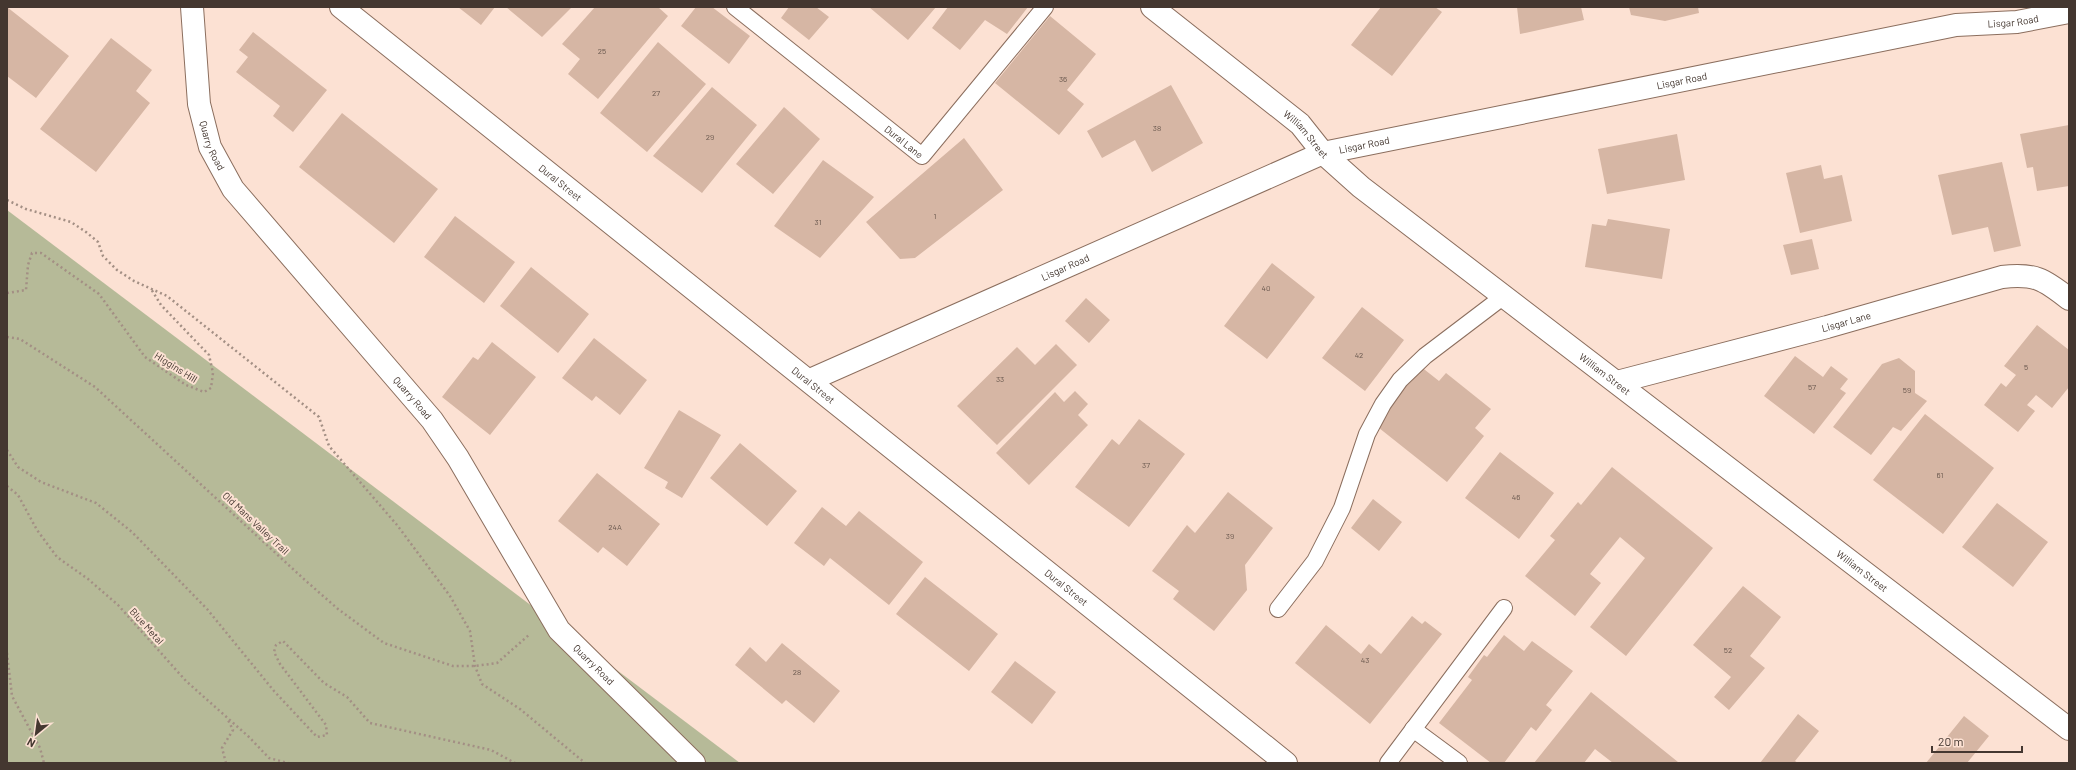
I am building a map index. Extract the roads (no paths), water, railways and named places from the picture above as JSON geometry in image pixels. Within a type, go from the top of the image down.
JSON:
[{"type":"street","name":"Quarry Road","points":[[192,7],[199,104],[210,147],[233,189],[432,420],[458,458],[559,630],[694,763]]},
{"type":"street","name":"Dural Street","points":[[341,7],[810,380],[1286,763]]},
{"type":"street","name":"William Street","points":[[1152,7],[1300,124],[1323,152],[1361,187],[2069,729]]},
{"type":"street","name":"Lisgar Road","points":[[1956,25],[2002,7]]},
{"type":"street","name":"Lisgar Road","points":[[810,380],[1323,152],[1956,25],[2017,22],[2069,12]]},
{"type":"street","name":"Lisgar Lane","points":[[1617,382],[1827,327],[2002,277],[2024,274],[2043,281],[2069,299]]},
{"type":"lane","name":"Dural Lane","points":[[735,7],[922,156],[1045,7]]},
{"type":"lane","points":[[1278,609],[1315,561],[1342,508],[1367,434],[1383,404],[1400,380],[1425,356],[1504,296]]},
{"type":"lane","points":[[1388,763],[1504,608]]},
{"type":"lane","points":[[1413,730],[1458,763]]}]
